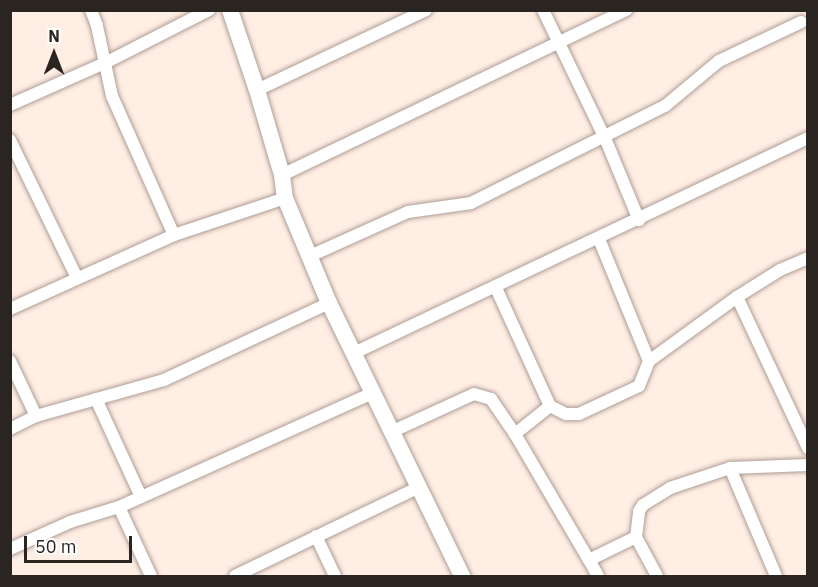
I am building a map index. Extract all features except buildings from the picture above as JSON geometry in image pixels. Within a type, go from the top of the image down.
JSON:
[{"type":"street","points":[[91,10],[97,26],[112,96],[174,235]]},
{"type":"street","points":[[10,105],[105,63],[209,10]]},
{"type":"street","points":[[230,10],[282,175],[285,198],[329,303],[417,488],[462,576]]},
{"type":"street","points":[[257,90],[426,10]]},
{"type":"street","points":[[543,10],[605,138],[639,220]]},
{"type":"street","points":[[282,175],[626,10]]},
{"type":"street","points":[[310,256],[408,212],[471,203],[605,138],[665,106],[719,62],[804,21],[795,10]]},
{"type":"street","points":[[354,352],[496,288],[807,138]]},
{"type":"street","points":[[10,140],[77,278]]},
{"type":"street","points":[[10,309],[174,235],[285,198]]},
{"type":"street","points":[[598,239],[649,361]]},
{"type":"street","points":[[496,288],[550,406],[566,414],[579,414],[639,386],[649,361],[737,297],[780,270],[807,258]]},
{"type":"street","points":[[737,297],[807,448]]},
{"type":"street","points":[[10,429],[36,416],[164,380],[329,303]]},
{"type":"street","points":[[10,361],[36,416]]},
{"type":"street","points":[[10,549],[70,522],[119,507],[373,393]]},
{"type":"street","points":[[391,432],[474,393],[491,399],[515,434],[598,576]]},
{"type":"street","points":[[96,399],[141,497]]},
{"type":"street","points":[[515,434],[550,406]]},
{"type":"street","points":[[657,576],[636,537],[639,511],[643,505],[670,488],[730,468],[807,465]]},
{"type":"street","points":[[730,468],[776,576]]},
{"type":"street","points":[[235,576],[417,488]]},
{"type":"street","points":[[119,507],[151,576]]},
{"type":"street","points":[[316,536],[335,576]]},
{"type":"street","points":[[589,560],[636,537]]}]
